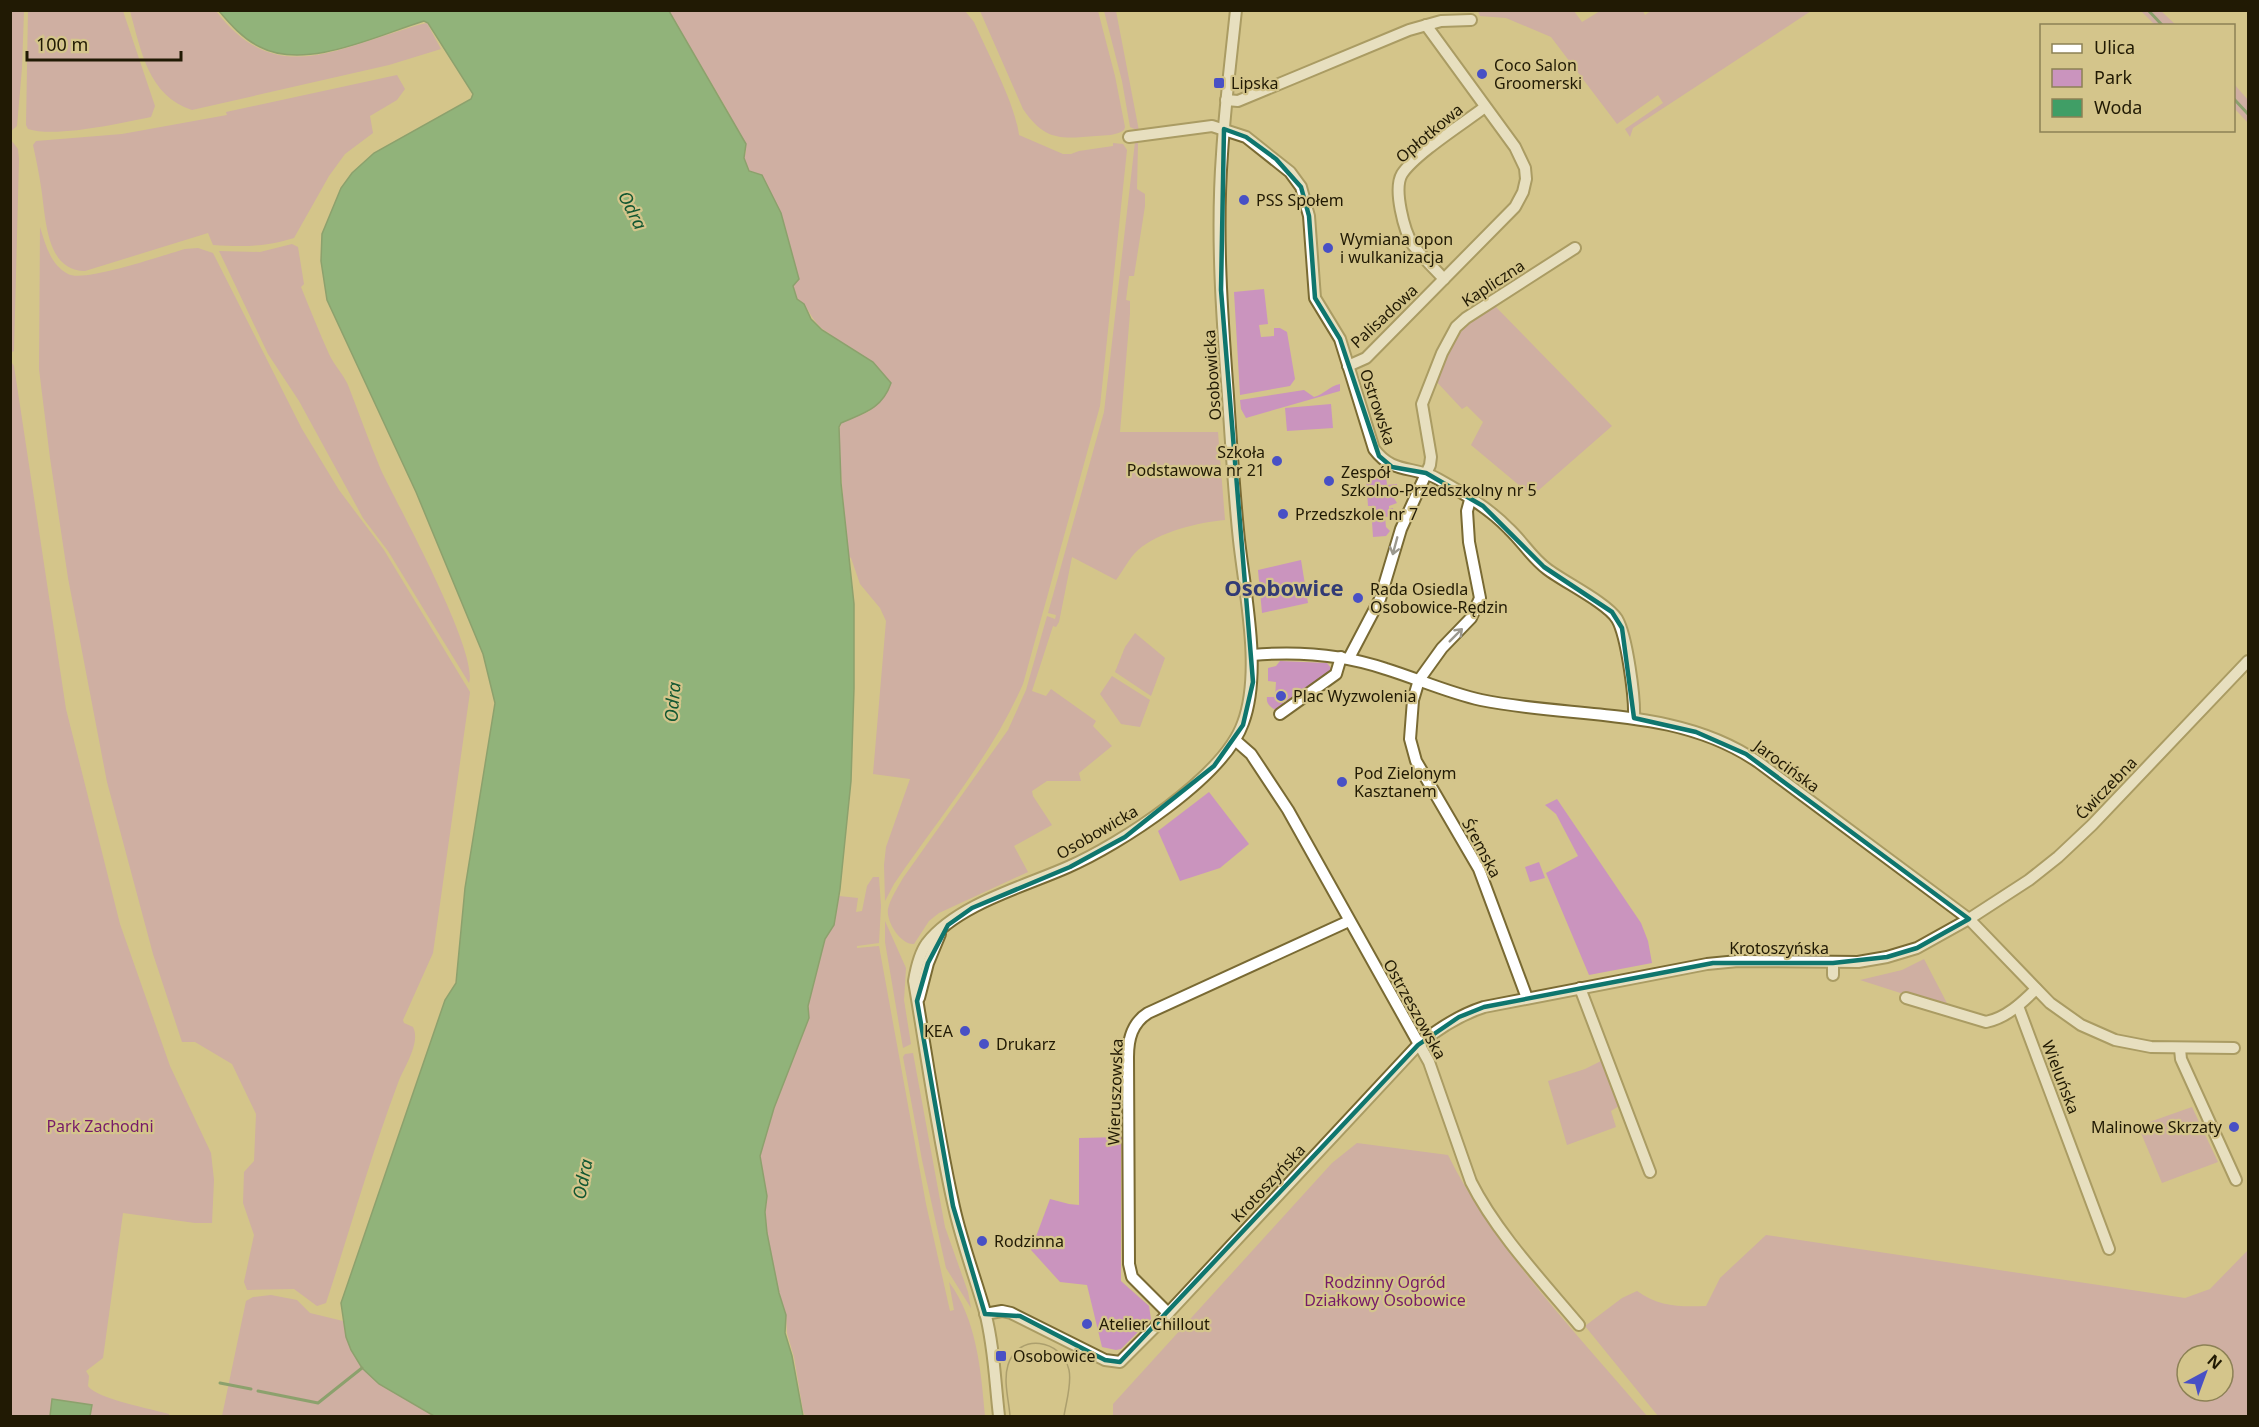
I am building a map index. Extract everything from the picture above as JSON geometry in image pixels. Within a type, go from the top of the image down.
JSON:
[{"type":"street","name":"Osobowicka","points":[[999,1416],[986,1314],[965,1252],[953,1206],[914,981],[918,964],[927,944],[942,930],[972,908],[1070,867],[1134,831],[1207,773],[1235,740],[1243,725],[1251,699],[1252,655],[1237,520],[1221,290],[1220,223],[1226,100],[1236,10]]},
{"type":"street","points":[[1226,100],[1238,101],[1409,30],[1441,21],[1471,20]]},
{"type":"street","name":"Palisadowa","points":[[1348,366],[1366,358],[1515,207],[1525,186],[1525,168],[1521,157],[1426,25]]},
{"type":"street","name":"Opłotkowa","points":[[1444,279],[1412,244],[1399,202],[1399,183],[1413,161],[1485,107]]},
{"type":"street","points":[[1129,137],[1207,127],[1224,129]]},
{"type":"street","name":"Ostrowska","points":[[1224,129],[1246,137],[1276,159],[1301,187],[1309,216],[1315,298],[1340,339],[1374,449],[1392,467],[1426,473],[1484,506],[1544,567],[1615,616],[1622,628],[1633,690],[1634,718]]},
{"type":"street","name":"Kapliczna","points":[[1345,658],[1380,598],[1401,529],[1426,473],[1431,457],[1422,404],[1447,340],[1466,318],[1575,248]]},
{"type":"street","points":[[1419,680],[1435,657],[1471,618],[1479,602],[1479,588],[1469,542],[1467,511],[1470,500]]},
{"type":"street","name":"Jarocińska","points":[[1252,655],[1299,652],[1345,658],[1494,702],[1634,718],[1696,732],[1720,740],[1740,750],[1969,919],[2036,989],[2066,1016],[2100,1035],[2132,1043],[2180,1049],[2234,1048]]},
{"type":"street","points":[[1280,714],[1336,674],[1345,658]]},
{"type":"street","name":"Ćwiczebna","points":[[1969,919],[2029,880],[2079,838],[2248,661]]},
{"type":"street","name":"Śremska","points":[[1419,680],[1413,700],[1410,739],[1412,752],[1479,869],[1527,998]]},
{"type":"street","name":"Ostrzeszowska","points":[[1235,740],[1251,754],[1278,793],[1428,1062],[1471,1182],[1479,1198],[1579,1326]]},
{"type":"street","name":"Krotoszyńska","points":[[986,1314],[1002,1311],[1011,1313],[1105,1360],[1120,1362],[1418,1045],[1444,1025],[1470,1012],[1527,998],[1713,963],[1762,961],[1833,963],[1868,960],[1908,952],[1969,919]]},
{"type":"street","name":"Wieruszowska","points":[[1168,1313],[1132,1277],[1129,1264],[1128,1046],[1134,1026],[1148,1013],[1349,921]]},
{"type":"street","points":[[1833,963],[1833,975]]},
{"type":"street","points":[[1580,988],[1650,1172]]},
{"type":"street","points":[[1906,998],[1986,1023],[1994,1021],[2018,1006],[2036,989]]},
{"type":"street","name":"Wieluńska","points":[[2018,1006],[2109,1249]]},
{"type":"street","points":[[2180,1049],[2181,1059],[2236,1180]]},
{"type":"highlighted area","points":[[1224,129],[1246,137],[1276,159],[1301,187],[1309,216],[1315,298],[1340,339],[1379,456],[1392,467],[1426,473],[1483,506],[1544,567],[1612,612],[1622,628],[1634,718],[1696,732],[1746,754],[1969,919],[1917,948],[1887,957],[1833,963],[1713,963],[1484,1007],[1459,1017],[1418,1045],[1133,1350],[1120,1362],[1105,1360],[1020,1316],[985,1314],[953,1206],[917,1001],[928,963],[948,925],[972,908],[1070,867],[1125,837],[1214,766],[1243,725],[1253,682],[1221,290]]},
{"type":"green space","points":[[11,10],[24,11],[17,126],[11,131]]},
{"type":"green space","points":[[1652,10],[1811,11],[1633,128],[1630,137],[1625,129],[1663,103],[1658,95],[1617,124],[1551,37],[1506,18],[1480,16],[1478,11],[1574,11],[1582,22],[1600,11],[1643,11],[1645,15]]},
{"type":"green space","points":[[28,11],[123,11],[155,106],[151,117],[71,131],[28,129],[26,125]]},
{"type":"green space","points":[[130,11],[216,11],[235,32],[254,46],[273,54],[293,57],[335,51],[427,23],[441,49],[389,65],[192,110],[165,94],[156,83],[143,56]]},
{"type":"green space","points":[[669,11],[965,11],[974,22],[1000,78],[1012,108],[1019,135],[1063,154],[1113,146],[1113,143],[1123,144],[1127,150],[1100,406],[1023,684],[996,737],[894,884],[885,901],[886,847],[910,779],[873,774],[886,621],[880,608],[860,584],[851,558],[848,556],[838,436],[841,423],[870,411],[829,333],[819,326],[806,307],[797,299],[744,158],[746,152],[729,113]]},
{"type":"green space","points":[[980,11],[1098,11],[1115,76],[1124,130],[1110,135],[1072,138],[1054,136],[1039,127],[1023,109]]},
{"type":"green space","points":[[1104,11],[1116,11],[1139,131],[1130,127],[1122,81]]},
{"type":"green space","points":[[2141,11],[2161,11],[2175,24],[2154,24]]},
{"type":"green space","points":[[397,75],[405,89],[397,100],[370,116],[373,133],[345,154],[329,176],[294,238],[254,246],[213,245],[208,233],[85,271],[72,269],[62,262],[55,252],[47,226],[33,145],[36,141],[122,134],[227,115],[226,112]]},
{"type":"green space","points":[[2235,85],[2248,100],[2248,123],[2235,109]]},
{"type":"green space","points":[[11,140],[18,149],[19,159],[14,351],[12,352]]},
{"type":"green space","points":[[1135,142],[1138,142],[1137,189],[1145,194],[1145,206],[1134,276],[1129,276],[1126,300],[1130,301],[1130,313],[1120,432],[1218,432],[1225,520],[1191,526],[1156,538],[1135,553],[1116,580],[1072,557],[1059,622],[1056,627],[1053,626],[1032,691],[1046,696],[1051,689],[1096,721],[1093,726],[1112,746],[1079,773],[1081,781],[1047,781],[1032,791],[1052,825],[1014,846],[1028,872],[939,913],[929,921],[914,944],[909,943],[895,932],[889,920],[890,901],[903,878],[1008,730],[1026,690],[1047,616],[1055,619],[1056,615],[1048,613],[1104,412]]},
{"type":"green space","points":[[40,227],[53,260],[62,270],[76,276],[106,272],[185,249],[198,248],[213,253],[302,429],[339,490],[384,550],[470,692],[433,953],[403,1020],[404,1023],[413,1027],[415,1040],[379,1137],[326,1303],[317,1306],[294,1289],[247,1290],[244,1282],[254,1235],[243,1203],[244,1172],[254,1161],[256,1114],[232,1064],[195,1042],[182,1042],[153,954],[107,782],[68,578],[39,369]]},
{"type":"green space","points":[[292,244],[298,247],[304,284],[301,287],[331,358],[348,385],[381,470],[450,611],[469,666],[469,683],[388,551],[363,518],[299,401],[268,354],[219,251],[260,252]]},
{"type":"green space","points":[[1264,289],[1268,324],[1259,325],[1261,337],[1274,336],[1274,328],[1287,332],[1295,379],[1290,386],[1240,395],[1234,292]]},
{"type":"green space","points":[[1494,305],[1612,426],[1532,496],[1471,445],[1483,422],[1467,406],[1462,409],[1435,380],[1447,352],[1464,323]]},
{"type":"green space","name":"Park Zachodni","points":[[10,360],[14,366],[66,709],[120,924],[170,1066],[211,1153],[214,1180],[212,1223],[195,1223],[123,1213],[103,1358],[86,1371],[89,1376],[88,1386],[93,1391],[113,1399],[169,1414],[169,1416],[11,1416]]},
{"type":"green space","points":[[1340,384],[1340,391],[1246,418],[1241,409],[1240,400],[1304,390],[1314,397]]},
{"type":"green space","points":[[1331,404],[1333,428],[1287,431],[1285,408]]},
{"type":"green space","points":[[1370,471],[1377,477],[1386,476],[1387,485],[1397,484],[1397,490],[1393,490],[1397,503],[1389,506],[1389,509],[1393,508],[1394,516],[1385,517],[1386,527],[1390,531],[1386,536],[1373,537],[1366,477]]},
{"type":"green space","points":[[1301,560],[1308,603],[1262,613],[1258,570]]},
{"type":"green space","points":[[1135,633],[1165,658],[1151,696],[1115,672],[1125,647]]},
{"type":"green space","points":[[1280,661],[1327,663],[1334,668],[1333,671],[1276,710],[1267,702],[1267,697],[1275,697],[1276,682],[1268,681],[1268,668],[1276,666]]},
{"type":"green space","points":[[1112,676],[1150,700],[1140,727],[1121,724],[1100,694]]},
{"type":"green space","points":[[1209,792],[1249,844],[1220,868],[1180,881],[1158,831]]},
{"type":"green space","points":[[1557,799],[1641,923],[1648,941],[1652,963],[1589,975],[1546,873],[1578,856],[1556,814],[1545,805]]},
{"type":"green space","points":[[1539,862],[1545,878],[1530,882],[1525,867]]},
{"type":"green space","points":[[873,877],[879,877],[881,906],[879,943],[857,946],[857,948],[879,946],[926,1204],[950,1311],[954,1310],[949,1282],[972,1329],[985,1416],[805,1416],[803,1411],[794,1357],[787,1333],[786,1315],[779,1293],[767,1233],[765,1212],[767,1196],[760,1156],[774,1108],[809,1018],[808,1006],[825,939],[834,925],[839,896],[858,898],[856,912],[862,911],[867,886]]},
{"type":"green space","points":[[885,921],[906,968],[904,1000],[911,1044],[903,1048],[885,942]]},
{"type":"green space","points":[[1924,959],[1950,1009],[1860,980],[1902,970]]},
{"type":"green space","points":[[913,1053],[945,1227],[968,1292],[971,1308],[946,1268],[922,1160],[903,1057],[905,1054]]},
{"type":"green space","points":[[1603,1060],[1619,1106],[1611,1111],[1616,1127],[1567,1145],[1548,1081],[1585,1069]]},
{"type":"green space","points":[[2192,1107],[2218,1162],[2162,1183],[2138,1126]]},
{"type":"green space","points":[[1121,1137],[1121,1281],[1149,1306],[1151,1319],[1121,1349],[1116,1350],[1102,1347],[1087,1285],[1060,1282],[1031,1250],[1050,1199],[1079,1205],[1079,1138]]},
{"type":"green space","name":"Rodzinny Ogród Działkowy Osobowice","points":[[1357,1143],[1448,1155],[1467,1190],[1514,1258],[1647,1416],[1113,1416],[1113,1404],[1332,1163]]},
{"type":"green space","points":[[1766,1235],[2185,1298],[2210,1289],[2248,1250],[2248,1416],[1658,1416],[1585,1326],[1622,1298],[1637,1291],[1653,1300],[1670,1305],[1706,1306],[1720,1278]]},
{"type":"green space","points":[[271,1295],[297,1300],[310,1313],[343,1321],[346,1337],[379,1384],[434,1416],[222,1416],[246,1301],[253,1297]]},
{"type":"water","name":"Odra","points":[[219,11],[669,11],[746,144],[744,158],[749,171],[762,175],[781,213],[799,279],[793,286],[797,299],[804,304],[811,319],[822,330],[873,362],[891,383],[883,399],[865,413],[841,423],[839,427],[841,483],[854,604],[851,781],[840,889],[834,925],[825,939],[808,1006],[809,1018],[774,1108],[760,1156],[767,1196],[765,1212],[767,1233],[779,1293],[786,1315],[785,1333],[792,1356],[803,1416],[434,1416],[379,1384],[362,1368],[351,1350],[346,1337],[341,1303],[445,1000],[456,983],[465,888],[495,703],[483,654],[416,492],[327,300],[321,261],[322,234],[341,188],[352,173],[374,153],[471,99],[473,94],[428,23],[424,21],[342,48],[299,55],[278,53],[254,44],[237,31]]},
{"type":"water","points":[[52,1399],[92,1405],[90,1416],[50,1416]]},
{"type":"waterway","points":[[2148,10],[2161,24]]},
{"type":"waterway","points":[[2235,100],[2248,114]]},
{"type":"waterway","points":[[258,1391],[318,1403],[362,1368]]},
{"type":"waterway","points":[[220,1383],[251,1389]]},
{"type":"tram line","points":[[1010,1416],[1006,1384],[1008,1365],[1013,1354],[1030,1344],[1049,1346],[1065,1360],[1070,1375],[1064,1416]]},
{"type":"place","name":"Coco Salon Groomerski","points":[[1482,74]]},
{"type":"place","name":"Lipska","points":[[1219,83]]},
{"type":"place","name":"PSS Społem","points":[[1244,200]]},
{"type":"place","name":"Wymiana opon i wulkanizacja","points":[[1328,248]]},
{"type":"place","name":"Szkoła Podstawowa nr 21","points":[[1277,461]]},
{"type":"place","name":"Zespół Szkolno-Przedszkolny nr 5","points":[[1329,481]]},
{"type":"place","name":"Przedszkole nr 7","points":[[1283,514]]},
{"type":"place","name":"Rada Osiedla Osobowice-Rędzin","points":[[1358,598]]},
{"type":"place","name":"Plac Wyzwolenia","points":[[1281,696]]},
{"type":"place","name":"Pod Zielonym Kasztanem","points":[[1342,782]]},
{"type":"place","name":"KEA","points":[[965,1031]]},
{"type":"place","name":"Drukarz","points":[[984,1044]]},
{"type":"place","name":"Malinowe Skrzaty","points":[[2234,1127]]},
{"type":"place","name":"Rodzinna","points":[[982,1241]]},
{"type":"place","name":"Atelier Chillout","points":[[1087,1324]]},
{"type":"place","name":"Osobowice","points":[[1001,1356]]},
{"type":"district","name":"Osobowice","points":[[1284,587]]}]
